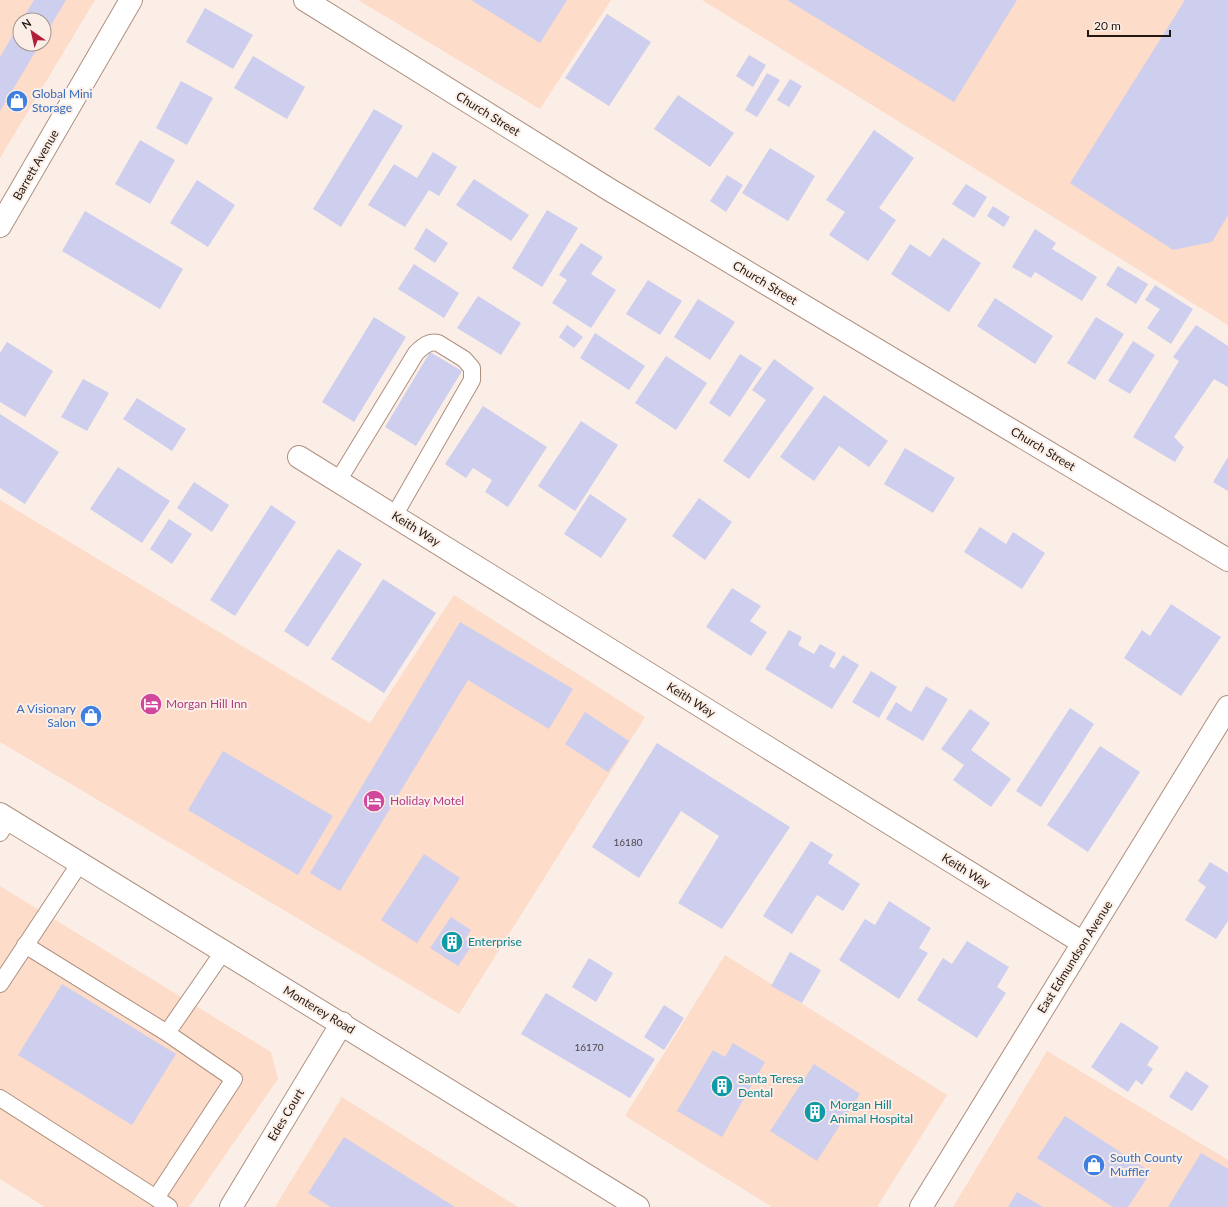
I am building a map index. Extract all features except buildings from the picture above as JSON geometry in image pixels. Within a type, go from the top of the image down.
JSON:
[{"type":"street","name":"Barrett Avenue","points":[[0,226],[131,0]]},
{"type":"street","name":"Church Street","points":[[305,0],[327,6],[610,190],[1228,560]]},
{"type":"street","name":"Keith Way","points":[[298,457],[1083,943]]},
{"type":"street","name":"East Edmundson Avenue","points":[[922,1207],[1228,707]]},
{"type":"street","name":"Monterey Road","points":[[3,822],[80,863],[638,1207]]},
{"type":"street","name":"Edes Court","points":[[231,1207],[342,1024]]},
{"type":"lane","points":[[338,481],[423,346],[434,342],[464,359],[472,368],[472,380],[394,516]]},
{"type":"lane","points":[[0,984],[80,863]]},
{"type":"lane","points":[[0,1098],[162,1203],[234,1079],[167,1033],[25,946]]},
{"type":"lane","points":[[167,1033],[223,952]]},
{"type":"shaded area","name":"Global Mini Storage","points":[[0,0],[95,0],[0,158]]},
{"type":"shaded area","points":[[358,0],[611,0],[540,109]]},
{"type":"shaded area","points":[[702,0],[1228,0],[1228,325]]},
{"type":"shaded area","points":[[0,500],[370,723],[454,595],[645,717],[459,1014],[0,742]]},
{"type":"shaded area","points":[[0,886],[271,1052],[278,1079],[189,1207],[45,1207],[0,1179]]},
{"type":"shaded area","points":[[725,955],[947,1095],[877,1207],[772,1207],[625,1116]]},
{"type":"shaded area","points":[[1047,1051],[1228,1160],[1228,1207],[953,1207]]},
{"type":"shaded area","points":[[342,1097],[518,1207],[275,1207]]},
{"type":"place","name":"Global Mini Storage","points":[[17,101]]},
{"type":"place","name":"Morgan Hill Inn","points":[[151,704]]},
{"type":"place","name":"A Visionary Salon","points":[[91,716]]},
{"type":"place","name":"Holiday Motel","points":[[374,801]]},
{"type":"place","name":"Enterprise","points":[[452,942]]},
{"type":"place","name":"Santa Teresa Dental","points":[[722,1086]]},
{"type":"place","name":"Morgan Hill Animal Hospital","points":[[815,1112]]},
{"type":"place","name":"South County Muffler","points":[[1094,1165]]}]
